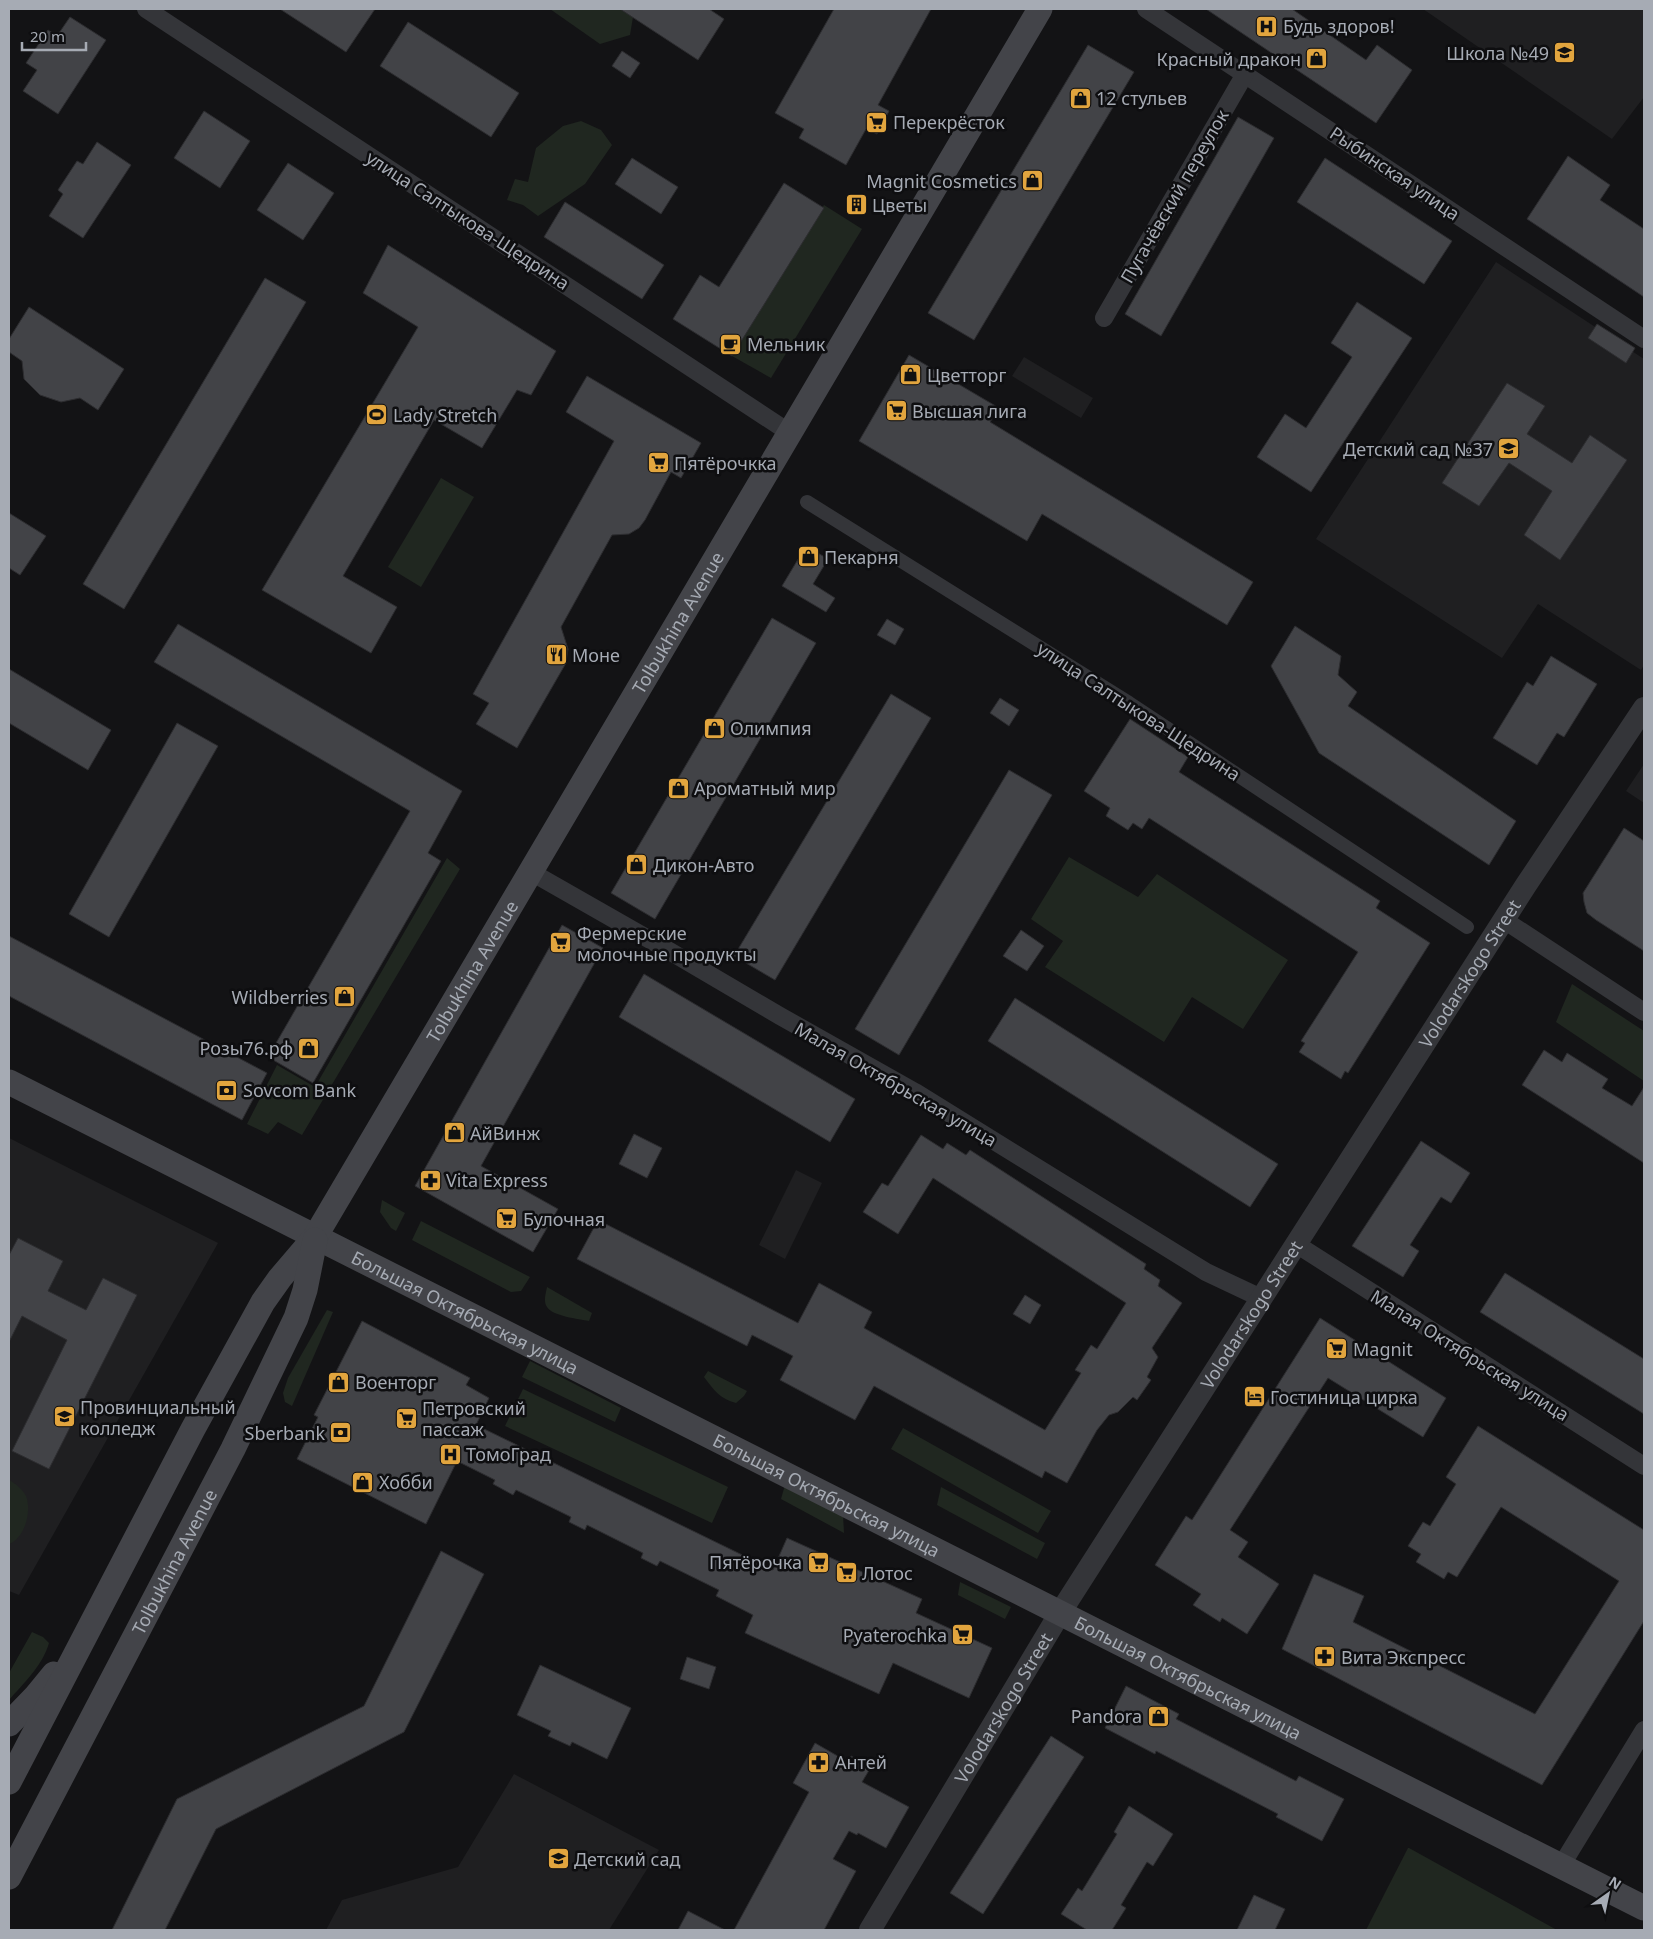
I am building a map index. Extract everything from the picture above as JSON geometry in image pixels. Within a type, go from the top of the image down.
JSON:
[{"type":"main road","name":"Tolbukhina Avenue","points":[[9,1782],[192,1430],[263,1302],[280,1278],[315,1237],[1040,9]]},
{"type":"main road","name":"Большая Октябрьская улица","points":[[9,1082],[1644,1908]]},
{"type":"main road","name":"Tolbukhina Avenue","points":[[9,1877],[233,1449],[296,1318],[305,1290],[315,1237]]},
{"type":"main road","points":[[9,1724],[36,1696],[84,1637]]},
{"type":"street","name":"улица Салтыкова-Щедрина","points":[[146,9],[790,433]]},
{"type":"street","name":"Рыбинская улица","points":[[1146,9],[1644,338]]},
{"type":"street","name":"Пугачёвский переулок","points":[[1104,318],[1245,74]]},
{"type":"street","name":"улица Салтыкова-Щедрина","points":[[807,502],[1129,702],[1467,927]]},
{"type":"street","name":"Volodarskogo Street","points":[[870,1930],[1060,1613],[1504,920],[1644,708]]},
{"type":"street","name":"Малая Октябрьская улица","points":[[531,872],[915,1092],[1206,1272],[1261,1298]]},
{"type":"street","points":[[1504,920],[1644,1012]]},
{"type":"street","name":"Малая Октябрьская улица","points":[[1296,1244],[1644,1466]]},
{"type":"street","points":[[1562,1866],[1644,1730]]},
{"type":"shaded area","points":[[550,9],[620,9],[633,17],[630,35],[600,44]]},
{"type":"shaded area","name":"Школа №49","points":[[1423,9],[1644,9],[1644,97],[1612,139]]},
{"type":"shaded area","points":[[581,121],[601,130],[612,145],[585,184],[538,216],[523,205],[507,200],[515,179],[528,182],[536,148],[563,126]]},
{"type":"shaded area","points":[[824,205],[862,229],[771,378],[732,356]]},
{"type":"shaded area","name":"Детский сад №37","points":[[1496,262],[1644,359],[1644,665],[1641,670],[1538,604],[1502,658],[1316,539]]},
{"type":"shaded area","points":[[1024,357],[1093,398],[1081,418],[1012,376]]},
{"type":"shaded area","points":[[441,478],[474,497],[421,587],[388,567]]},
{"type":"shaded area","points":[[1644,764],[1644,803],[1626,791]]},
{"type":"shaded area","points":[[1069,857],[1138,897],[1157,874],[1288,960],[1243,1029],[1192,997],[1164,1042],[1045,967],[1063,941],[1031,919]]},
{"type":"shaded area","points":[[447,858],[460,869],[302,1135],[278,1122],[268,1134],[247,1124],[277,1065],[315,1087]]},
{"type":"shaded area","points":[[1572,984],[1644,1031],[1644,1081],[1556,1022]]},
{"type":"shaded area","name":"Провинциальный колледж","points":[[9,1138],[218,1243],[19,1595],[9,1591]]},
{"type":"shaded area","points":[[796,1170],[822,1183],[785,1259],[759,1245]]},
{"type":"shaded area","points":[[382,1200],[405,1213],[396,1231],[391,1228],[380,1212]]},
{"type":"shaded area","points":[[421,1221],[530,1277],[521,1291],[511,1292],[412,1240]]},
{"type":"shaded area","points":[[547,1287],[592,1313],[589,1321],[566,1317],[550,1310],[545,1302]]},
{"type":"shaded area","points":[[327,1310],[333,1312],[292,1406],[285,1402],[283,1393],[288,1378]]},
{"type":"shaded area","points":[[530,1361],[621,1408],[615,1422],[522,1377]]},
{"type":"shaded area","points":[[708,1371],[747,1391],[744,1396],[736,1403],[721,1396],[704,1377]]},
{"type":"shaded area","points":[[523,1389],[728,1487],[712,1523],[505,1426]]},
{"type":"shaded area","points":[[903,1428],[1051,1511],[1038,1533],[891,1449]]},
{"type":"shaded area","points":[[9,1480],[25,1494],[28,1509],[23,1530],[15,1541],[9,1544]]},
{"type":"shaded area","points":[[785,1485],[843,1515],[844,1533],[781,1499]]},
{"type":"shaded area","points":[[941,1487],[1045,1543],[1037,1559],[937,1505]]},
{"type":"shaded area","points":[[960,1582],[1011,1607],[1005,1619],[958,1595]]},
{"type":"shaded area","points":[[32,1632],[43,1637],[49,1643],[42,1659],[9,1700],[9,1673]]},
{"type":"shaded area","name":"Детский сад","points":[[514,1774],[659,1850],[609,1930],[326,1930],[342,1900],[458,1867]]},
{"type":"shaded area","points":[[1409,1848],[1557,1930],[1366,1930]]},
{"type":"building","points":[[280,9],[375,9],[346,52]]},
{"type":"building","points":[[620,9],[709,9],[724,19],[698,60]]},
{"type":"building","points":[[834,9],[931,9],[878,105],[889,111],[877,134],[866,129],[846,165],[799,138],[804,129],[775,113]]},
{"type":"building","points":[[1206,9],[1292,9],[1366,60],[1377,45],[1412,70],[1376,123]]},
{"type":"building","points":[[70,17],[106,40],[58,114],[23,91],[37,70],[26,63],[48,30],[57,36]]},
{"type":"building","points":[[408,22],[519,93],[491,137],[380,66]]},
{"type":"building","points":[[1088,45],[1134,72],[974,340],[928,313]]},
{"type":"building","points":[[622,51],[640,63],[630,78],[612,66]]},
{"type":"building","points":[[204,111],[250,141],[220,188],[174,158]]},
{"type":"building","points":[[1238,117],[1274,138],[1161,336],[1125,314]]},
{"type":"building","points":[[97,142],[131,165],[83,238],[49,216],[63,194],[58,190],[77,161],[83,164]]},
{"type":"building","points":[[1568,156],[1610,185],[1600,200],[1644,229],[1644,297],[1527,219]]},
{"type":"building","points":[[632,158],[678,187],[661,214],[615,184]]},
{"type":"building","points":[[1325,158],[1452,241],[1424,284],[1297,202]]},
{"type":"building","points":[[288,163],[334,193],[303,240],[257,210]]},
{"type":"building","points":[[784,183],[824,208],[732,356],[673,319],[700,275],[719,287]]},
{"type":"building","points":[[565,202],[664,265],[642,299],[544,237]]},
{"type":"building","points":[[388,245],[556,351],[531,395],[517,390],[482,448],[434,420],[343,576],[397,607],[371,653],[262,590],[418,327],[363,293]]},
{"type":"building","points":[[265,278],[306,302],[124,609],[83,584]]},
{"type":"building","points":[[1357,302],[1412,338],[1311,492],[1257,457],[1285,414],[1306,428],[1352,357],[1331,343]]},
{"type":"building","points":[[29,307],[124,369],[98,410],[80,398],[61,402],[40,395],[24,379],[22,361],[9,352],[9,339]]},
{"type":"building","points":[[1597,324],[1635,348],[1626,363],[1588,338]]},
{"type":"building","points":[[909,355],[999,408],[990,422],[1253,582],[1227,625],[1042,514],[1027,541],[859,441]]},
{"type":"building","points":[[587,376],[701,443],[681,478],[671,472],[639,528],[629,534],[612,535],[561,627],[568,649],[566,663],[517,748],[476,724],[489,703],[473,694],[614,441],[566,412]]},
{"type":"building","points":[[1507,383],[1545,406],[1527,434],[1572,463],[1590,435],[1627,460],[1560,560],[1524,535],[1552,491],[1509,463],[1479,506],[1442,483]]},
{"type":"building","points":[[9,513],[46,536],[20,575],[9,568]]},
{"type":"building","points":[[806,546],[828,559],[813,584],[835,598],[826,612],[782,586]]},
{"type":"building","points":[[772,618],[816,643],[655,919],[611,893]]},
{"type":"building","points":[[887,619],[904,629],[895,645],[877,635]]},
{"type":"building","points":[[178,624],[462,791],[428,853],[441,861],[313,1083],[268,1057],[410,811],[154,662]]},
{"type":"building","points":[[1295,626],[1341,656],[1338,675],[1357,692],[1348,706],[1516,821],[1489,865],[1319,753],[1271,666]]},
{"type":"building","points":[[1551,656],[1597,684],[1564,737],[1557,733],[1537,765],[1493,738],[1527,682],[1533,686]]},
{"type":"building","points":[[9,669],[111,730],[88,770],[9,723]]},
{"type":"building","points":[[891,694],[931,718],[775,980],[734,956]]},
{"type":"building","points":[[1000,698],[1019,710],[1009,726],[990,713]]},
{"type":"building","points":[[1130,719],[1188,757],[1179,772],[1380,901],[1376,908],[1430,943],[1348,1073],[1345,1071],[1341,1079],[1299,1052],[1305,1043],[1301,1041],[1358,952],[1149,818],[1142,829],[1133,823],[1128,830],[1106,816],[1110,808],[1084,791]]},
{"type":"building","points":[[177,723],[218,746],[109,937],[69,914]]},
{"type":"building","points":[[1009,770],[1052,795],[899,1055],[855,1029]]},
{"type":"building","points":[[1624,828],[1644,841],[1644,951],[1587,913],[1584,902],[1583,893]]},
{"type":"building","points":[[562,925],[603,948],[481,1166],[558,1209],[533,1252],[415,1186]]},
{"type":"building","points":[[1021,930],[1044,946],[1027,971],[1003,956]]},
{"type":"building","points":[[9,936],[267,1073],[242,1120],[9,996]]},
{"type":"building","points":[[644,974],[855,1099],[830,1142],[619,1017]]},
{"type":"building","points":[[1015,998],[1278,1164],[1250,1207],[988,1041]]},
{"type":"building","points":[[1544,1050],[1562,1062],[1567,1053],[1608,1079],[1602,1088],[1632,1106],[1644,1087],[1644,1163],[1522,1085]]},
{"type":"building","points":[[634,1134],[662,1148],[647,1178],[619,1164]]},
{"type":"building","points":[[921,1135],[943,1149],[947,1143],[966,1155],[970,1150],[1146,1264],[1144,1269],[1160,1280],[1158,1286],[1182,1303],[1152,1348],[1158,1357],[1147,1377],[1151,1380],[1137,1400],[1133,1397],[1118,1412],[1109,1415],[1097,1430],[1067,1483],[1045,1471],[1042,1478],[874,1386],[855,1420],[780,1380],[793,1356],[752,1335],[747,1346],[577,1259],[598,1220],[798,1323],[819,1283],[872,1312],[864,1328],[1045,1430],[1081,1373],[1075,1370],[1091,1345],[1097,1349],[1126,1303],[933,1178],[898,1234],[863,1212],[882,1183],[888,1186]]},
{"type":"building","points":[[1421,1141],[1470,1173],[1451,1203],[1441,1197],[1410,1245],[1419,1251],[1403,1277],[1352,1246]]},
{"type":"building","points":[[18,1238],[63,1261],[48,1291],[86,1310],[103,1278],[137,1295],[49,1469],[12,1451],[67,1340],[22,1316],[9,1342],[9,1255]]},
{"type":"building","points":[[1505,1273],[1644,1359],[1644,1414],[1480,1312]]},
{"type":"building","points":[[1025,1295],[1041,1305],[1030,1324],[1013,1314]]},
{"type":"building","points":[[1320,1318],[1446,1398],[1423,1437],[1328,1378],[1230,1530],[1248,1542],[1238,1557],[1279,1584],[1247,1634],[1222,1618],[1220,1622],[1193,1605],[1201,1594],[1155,1565],[1186,1516],[1192,1520]]},
{"type":"building","points":[[362,1321],[470,1378],[466,1385],[489,1398],[476,1425],[773,1570],[787,1538],[922,1599],[916,1613],[992,1648],[969,1698],[893,1663],[879,1694],[745,1633],[753,1615],[716,1596],[719,1590],[660,1561],[657,1566],[641,1558],[643,1553],[587,1525],[585,1530],[569,1522],[571,1517],[516,1490],[513,1495],[493,1484],[495,1480],[457,1461],[426,1524],[297,1459],[318,1417],[314,1415]]},
{"type":"building","points":[[1478,1426],[1644,1530],[1644,1621],[1542,1785],[1282,1649],[1314,1574],[1364,1596],[1353,1622],[1535,1714],[1619,1581],[1501,1507],[1457,1577],[1448,1572],[1444,1579],[1416,1562],[1421,1554],[1408,1546],[1423,1522],[1430,1526],[1456,1484],[1446,1477]]},
{"type":"building","points":[[441,1551],[484,1574],[404,1732],[216,1829],[165,1930],[112,1930],[177,1799],[364,1706]]},
{"type":"building","points":[[687,1657],[716,1667],[709,1689],[680,1679]]},
{"type":"building","points":[[540,1665],[631,1708],[607,1759],[572,1742],[570,1746],[548,1736],[551,1731],[517,1715]]},
{"type":"building","points":[[1126,1686],[1179,1714],[1176,1719],[1296,1781],[1299,1776],[1344,1799],[1322,1841],[1276,1817],[1278,1814],[1156,1751],[1155,1754],[1105,1728]]},
{"type":"building","points":[[1051,1736],[1084,1757],[983,1914],[950,1893]]},
{"type":"building","points":[[815,1743],[848,1762],[851,1756],[871,1767],[862,1782],[909,1807],[886,1848],[858,1833],[857,1835],[849,1831],[833,1859],[856,1871],[824,1930],[734,1930],[809,1792],[793,1783]]},
{"type":"building","points":[[1129,1806],[1173,1834],[1153,1866],[1147,1862],[1121,1905],[1126,1908],[1112,1930],[1087,1930],[1061,1914],[1078,1888],[1082,1891],[1117,1834],[1114,1832]]},
{"type":"building","points":[[1254,1895],[1285,1909],[1275,1930],[1237,1930]]},
{"type":"building","points":[[688,1911],[725,1930],[678,1930]]},
{"type":"place","name":"Будь здоров!","points":[[1267,26]]},
{"type":"place","name":"Школа №49","points":[[1565,53]]},
{"type":"place","name":"Красный дракон","points":[[1317,59]]},
{"type":"place","name":"12 стульев","points":[[1080,98]]},
{"type":"place","name":"Перекрёсток","points":[[877,122]]},
{"type":"place","name":"Magnit Cosmetics","points":[[1033,181]]},
{"type":"place","name":"Цветы","points":[[856,205]]},
{"type":"place","name":"Мельник","points":[[731,344]]},
{"type":"place","name":"Цветторг","points":[[911,375]]},
{"type":"place","name":"Высшая лига","points":[[896,411]]},
{"type":"place","name":"Lady Stretch","points":[[377,415]]},
{"type":"place","name":"Детский сад №37","points":[[1509,449]]},
{"type":"place","name":"Пятёрочкка","points":[[658,463]]},
{"type":"place","name":"Пекарня","points":[[808,557]]},
{"type":"place","name":"Моне","points":[[556,655]]},
{"type":"place","name":"Олимпия","points":[[714,728]]},
{"type":"place","name":"Ароматный мир","points":[[678,788]]},
{"type":"place","name":"Дикон-Авто","points":[[637,865]]},
{"type":"place","name":"Фермерские молочные продукты","points":[[561,943]]},
{"type":"place","name":"Wildberries","points":[[344,997]]},
{"type":"place","name":"Розы76.рф","points":[[309,1048]]},
{"type":"place","name":"Sovcom Bank","points":[[227,1090]]},
{"type":"place","name":"АйВинж","points":[[454,1133]]},
{"type":"place","name":"Vita Express","points":[[430,1180]]},
{"type":"place","name":"Булочная","points":[[507,1219]]},
{"type":"place","name":"Magnit","points":[[1337,1349]]},
{"type":"place","name":"Военторг","points":[[339,1382]]},
{"type":"place","name":"Гостиница цирка","points":[[1254,1397]]},
{"type":"place","name":"Провинциальный колледж","points":[[64,1417]]},
{"type":"place","name":"Петровский пассаж","points":[[406,1418]]},
{"type":"place","name":"Sberbank","points":[[341,1433]]},
{"type":"place","name":"ТомоГрад","points":[[450,1454]]},
{"type":"place","name":"Хобби","points":[[363,1482]]},
{"type":"place","name":"Пятёрочка","points":[[818,1562]]},
{"type":"place","name":"Лотос","points":[[846,1573]]},
{"type":"place","name":"Pyaterochka","points":[[963,1635]]},
{"type":"place","name":"Вита Экспресс","points":[[1325,1657]]},
{"type":"place","name":"Pandora","points":[[1158,1716]]},
{"type":"place","name":"Антей","points":[[819,1762]]},
{"type":"place","name":"Детский сад","points":[[558,1859]]}]
